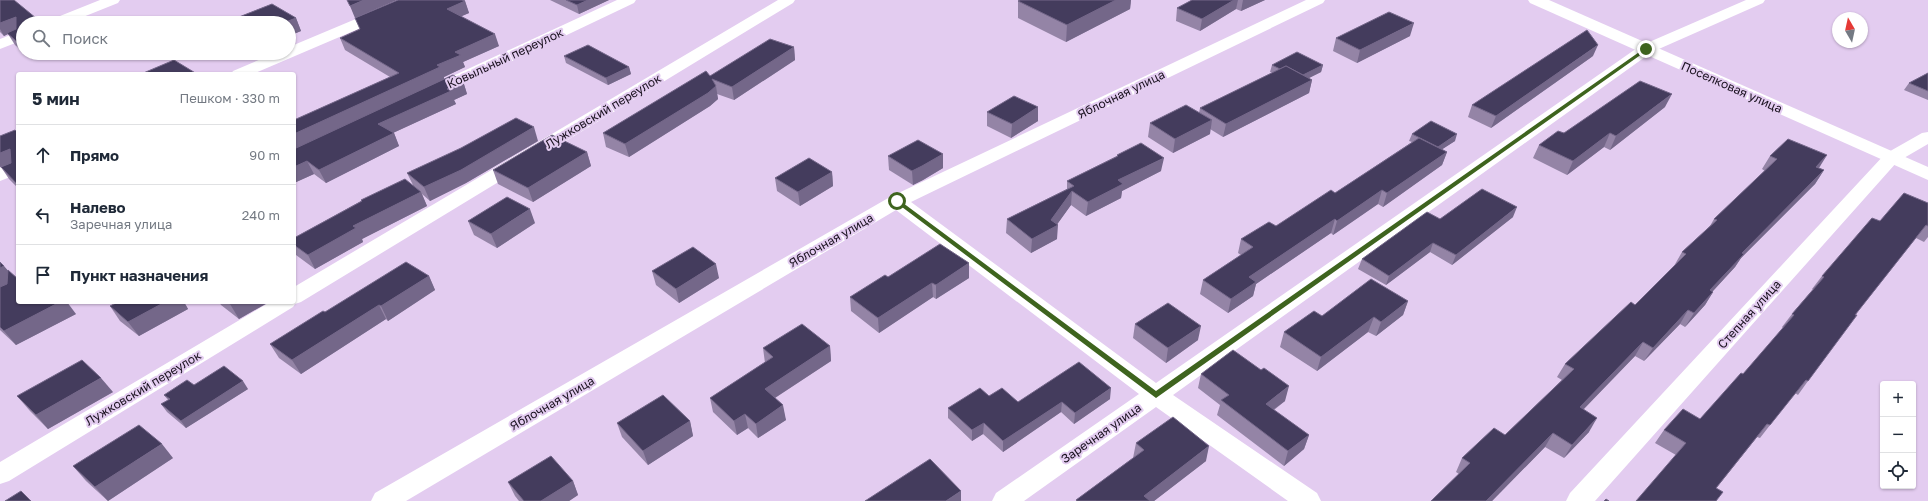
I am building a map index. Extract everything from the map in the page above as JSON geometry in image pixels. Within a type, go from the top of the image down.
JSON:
[{"type":"highway","name":"Поселковая улица","points":[[1536,0],[1928,174]]},
{"type":"street","points":[[73,16],[114,0]]},
{"type":"street","points":[[296,50],[414,0]]},
{"type":"street","name":"Ковыльный переулок","points":[[422,97],[629,0]]},
{"type":"street","name":"Лужковский переулок","points":[[296,296],[788,0]]},
{"type":"street","name":"Яблочная улица","points":[[384,501],[897,201],[1318,0]]},
{"type":"street","name":"Заречная улица","points":[[1005,501],[1646,49],[1758,0]]},
{"type":"street","points":[[0,44],[16,38]]},
{"type":"street","points":[[244,72],[272,60]]},
{"type":"street","name":"Степная улица","points":[[1579,501],[1891,158],[1928,136]]},
{"type":"street","points":[[0,175],[16,169]]},
{"type":"street","points":[[897,201],[1156,395],[1308,501]]},
{"type":"street","name":"Лужковский переулок","points":[[0,474],[283,304]]},
{"type":"building","points":[[0,0],[14,0],[33,16],[16,16],[0,23]]},
{"type":"building","points":[[347,0],[364,0],[350,6]]},
{"type":"building","points":[[398,0],[462,0],[465,1],[447,9],[495,34],[455,52],[461,55],[437,65],[440,67],[296,133],[296,119],[399,73],[340,38],[360,29],[355,18]]},
{"type":"building","points":[[566,0],[588,0],[577,5]]},
{"type":"building","points":[[1116,0],[1067,25],[1018,1]]},
{"type":"building","points":[[1192,0],[1234,0],[1202,19],[1177,8]]},
{"type":"building","points":[[272,4],[293,16],[242,16]]},
{"type":"building","points":[[1389,12],[1414,23],[1360,50],[1336,38]]},
{"type":"building","points":[[16,29],[16,41],[7,33]]},
{"type":"building","points":[[1587,30],[1598,45],[1496,116],[1472,105]]},
{"type":"building","points":[[770,39],[794,47],[732,87],[712,79],[716,86],[708,93],[625,144],[603,133],[706,71],[710,76]]},
{"type":"building","points":[[588,45],[629,67],[606,78],[564,56]]},
{"type":"building","points":[[1297,52],[1323,65],[1303,75],[1286,66],[1280,69],[1272,65]]},
{"type":"building","points":[[174,60],[194,72],[146,72]]},
{"type":"building","points":[[1286,66],[1312,80],[1226,124],[1200,108]]},
{"type":"building","points":[[1928,73],[1928,91],[1909,83]]},
{"type":"building","points":[[453,75],[463,81],[447,89],[451,91],[378,124],[394,133],[319,170],[307,161],[296,166],[296,148]]},
{"type":"building","points":[[1640,81],[1672,94],[1616,136],[1610,133],[1573,161],[1539,145],[1558,131],[1564,133]]},
{"type":"building","points":[[1014,96],[1038,107],[1012,124],[987,112]]},
{"type":"building","points":[[1186,105],[1212,120],[1175,139],[1150,123]]},
{"type":"building","points":[[516,118],[534,127],[461,170],[424,187],[407,173],[461,148]]},
{"type":"building","points":[[1431,121],[1457,134],[1438,147],[1412,134]]},
{"type":"building","points":[[15,130],[16,131],[16,183],[1,167],[11,163],[10,149],[0,153],[0,136]]},
{"type":"building","points":[[552,135],[587,152],[528,188],[493,170]]},
{"type":"building","points":[[1419,138],[1447,152],[1387,193],[1382,190],[1337,221],[1335,219],[1249,277],[1256,282],[1231,299],[1203,280],[1253,247],[1241,239],[1269,222],[1276,226],[1331,190],[1335,193]]},
{"type":"building","points":[[1788,139],[1827,155],[1816,167],[1824,170],[1742,253],[1744,254],[1710,290],[1713,292],[1694,313],[1688,310],[1653,348],[1643,342],[1580,407],[1597,418],[1572,445],[1553,433],[1486,501],[1431,501],[1470,463],[1462,458],[1494,428],[1505,435],[1574,369],[1565,364],[1631,302],[1635,305],[1686,254],[1682,252],[1717,220],[1714,219],[1777,159],[1770,156]]},
{"type":"building","points":[[918,140],[943,154],[912,171],[888,156]]},
{"type":"building","points":[[1141,143],[1164,158],[1118,180],[1123,184],[1088,202],[1072,191],[1051,220],[1058,225],[1032,239],[1007,219],[1074,186],[1067,181]]},
{"type":"building","points":[[809,158],[832,172],[798,192],[775,178]]},
{"type":"building","points":[[405,179],[421,192],[353,226],[356,228],[308,255],[296,246],[296,237],[362,201],[361,200]]},
{"type":"building","points":[[1482,189],[1517,207],[1456,255],[1433,243],[1389,276],[1362,259],[1427,212],[1440,219]]},
{"type":"building","points":[[1904,193],[1928,203],[1928,226],[1926,225],[1855,315],[1857,315],[1808,381],[1806,380],[1770,425],[1767,424],[1716,488],[1723,492],[1716,501],[1636,501],[1686,443],[1664,430],[1683,409],[1700,419],[1741,373],[1743,374],[1794,315],[1792,314],[1824,277],[1822,276],[1872,218],[1880,221]]},
{"type":"building","points":[[507,197],[530,209],[491,234],[468,221]]},
{"type":"building","points":[[940,244],[969,263],[936,285],[932,283],[878,318],[850,297],[885,275],[888,277]]},
{"type":"building","points":[[693,247],[716,264],[676,289],[652,271]]},
{"type":"building","points":[[0,262],[4,266],[0,268]]},
{"type":"building","points":[[406,262],[429,276],[381,306],[379,305],[292,360],[270,344],[323,311],[325,312]]},
{"type":"building","points":[[8,270],[16,277],[16,304],[56,304],[4,331],[0,327],[0,287],[7,284]]},
{"type":"building","points":[[1371,279],[1408,301],[1381,322],[1374,317],[1321,357],[1284,332],[1314,311],[1322,316]]},
{"type":"building","points":[[1168,303],[1201,326],[1168,348],[1135,324]]},
{"type":"building","points":[[114,304],[161,304],[128,322],[110,306]]},
{"type":"building","points":[[802,324],[830,346],[765,389],[783,405],[756,424],[745,414],[734,421],[710,398],[773,357],[763,348]]},
{"type":"building","points":[[1233,350],[1261,370],[1264,368],[1289,386],[1266,404],[1309,435],[1288,451],[1221,400],[1229,395],[1201,374]]},
{"type":"building","points":[[82,360],[101,378],[36,415],[17,396]]},
{"type":"building","points":[[1079,362],[1111,388],[1075,413],[1062,402],[1003,441],[984,423],[972,430],[948,408],[980,388],[989,396],[1002,388],[1018,402]]},
{"type":"building","points":[[224,366],[243,381],[181,421],[161,404],[170,399],[164,395],[187,380],[194,385]]},
{"type":"building","points":[[663,395],[690,421],[643,451],[617,423]]},
{"type":"building","points":[[1173,417],[1209,446],[1144,496],[1150,501],[1076,500],[1144,450],[1136,443]]},
{"type":"building","points":[[139,425],[162,444],[95,487],[73,466]]},
{"type":"building","points":[[551,456],[573,481],[541,501],[524,501],[508,482]]},
{"type":"building","points":[[930,459],[961,491],[946,501],[865,501]]},
{"type":"building","points":[[21,491],[31,501],[5,501]]},
{"type":"route","points":[[897,201],[1156,395],[1646,49]]}]
